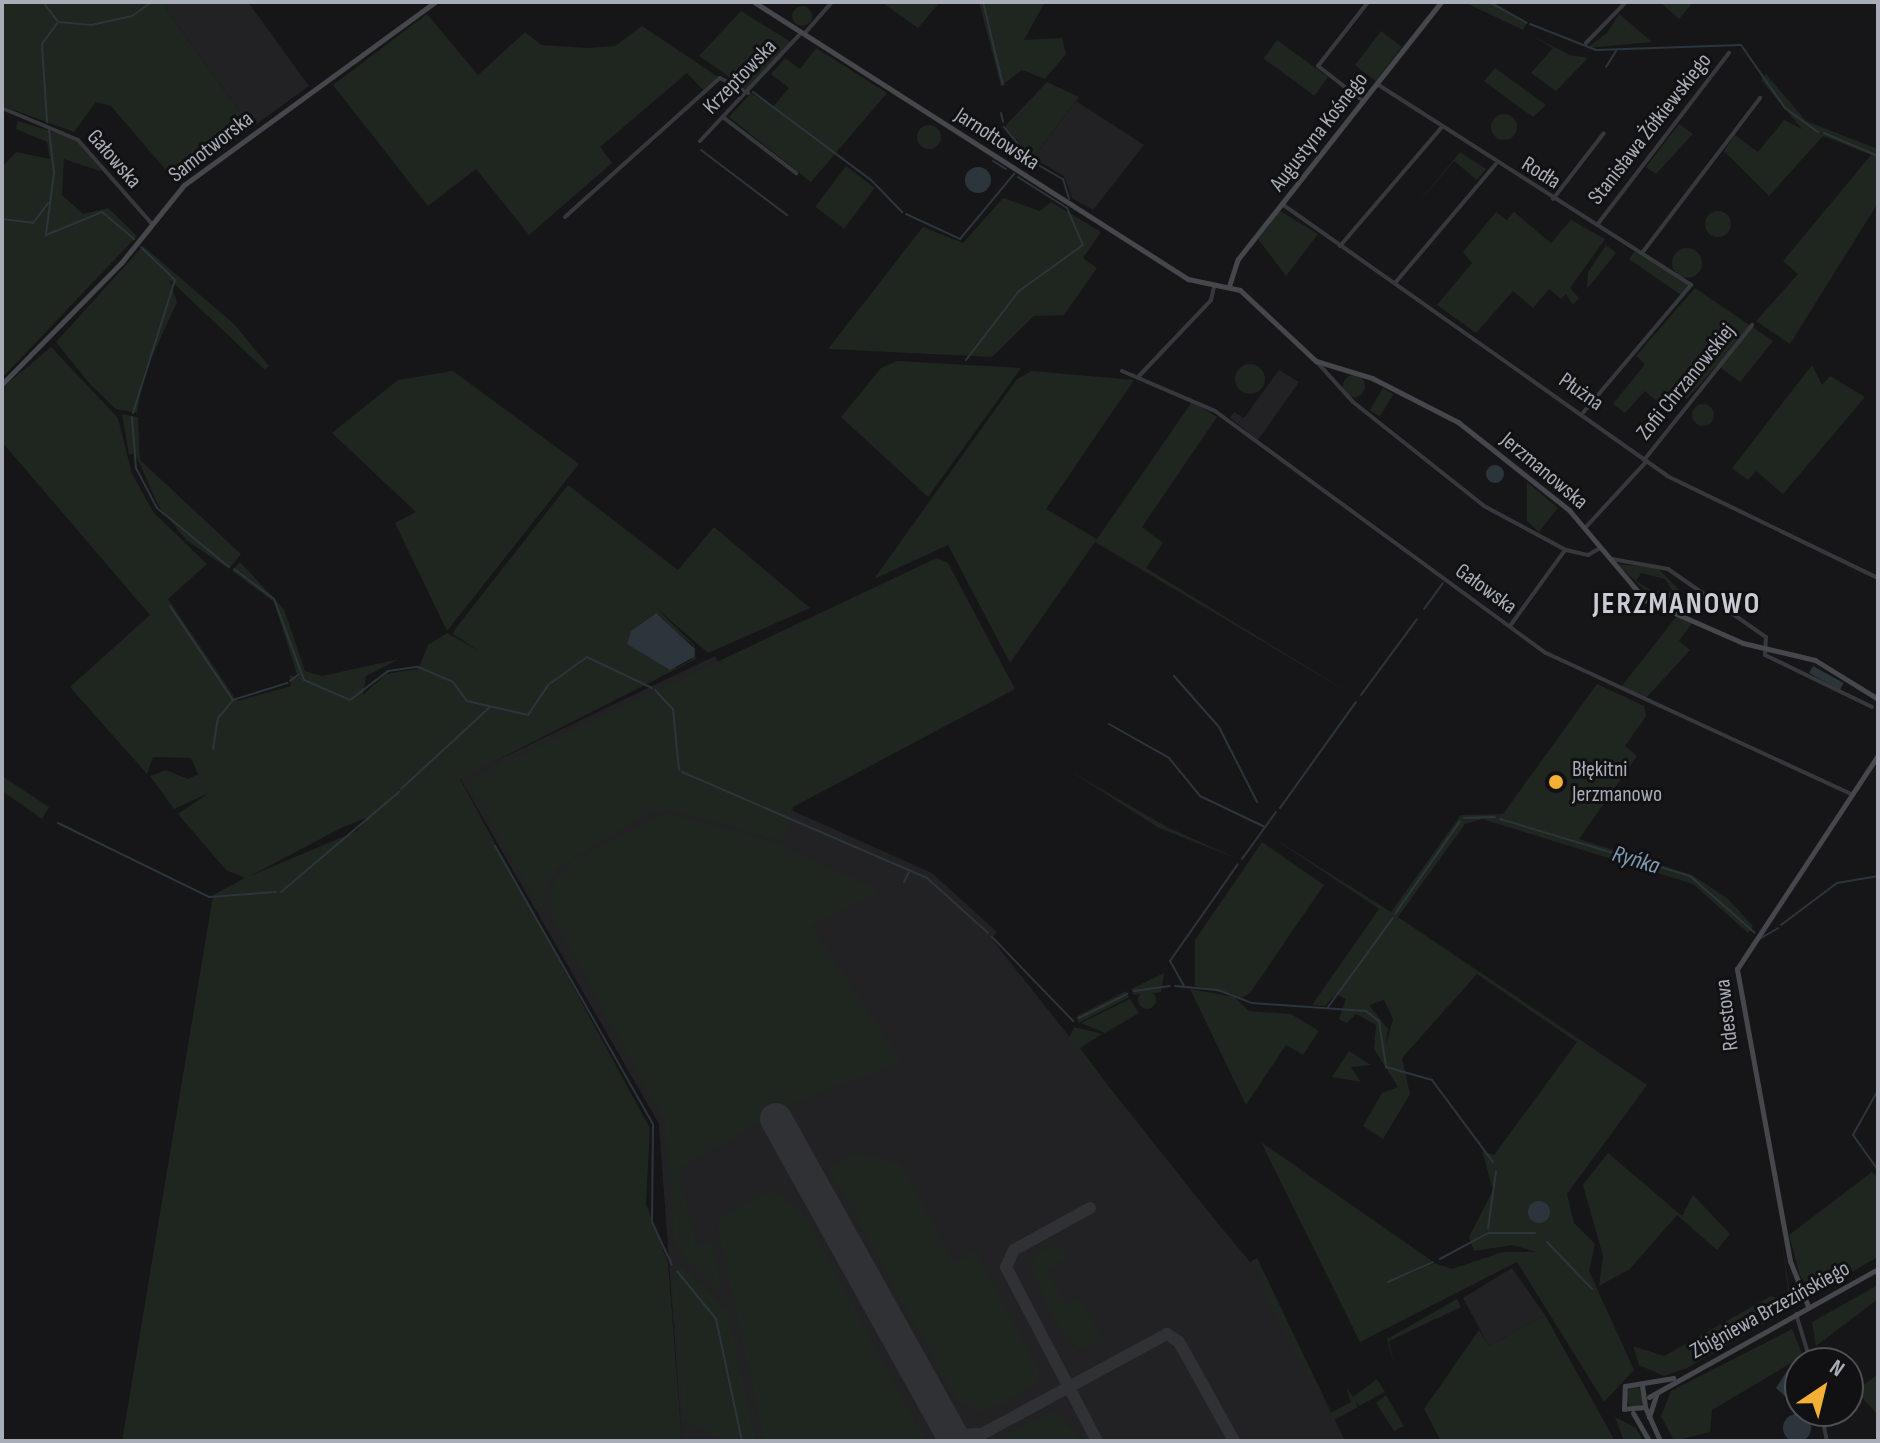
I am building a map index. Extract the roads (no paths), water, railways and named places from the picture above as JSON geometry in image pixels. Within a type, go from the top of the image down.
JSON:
[{"type":"street","name":"Samotworska","points":[[2,384],[193,178],[435,2]]},
{"type":"street","name":"Jarnołtowska","points":[[754,2],[1188,279],[1214,287],[1229,286]]},
{"type":"street","name":"Krzeptowska","points":[[700,141],[832,2]]},
{"type":"street","points":[[1363,101],[1318,66],[1368,2]]},
{"type":"street","name":"Augustyna Kośnego","points":[[1229,286],[1235,263],[1441,2]]},
{"type":"street","points":[[1586,43],[1626,2]]},
{"type":"street","name":"Stanisława Żółkiewskiego","points":[[1597,225],[1729,53]]},
{"type":"street","points":[[565,217],[720,78],[748,93]]},
{"type":"street","name":"Rodła","points":[[1377,84],[1496,164],[1691,285],[1583,413]]},
{"type":"street","points":[[1642,253],[1760,98]]},
{"type":"street","name":"Gałowska","points":[[2,108],[78,140],[152,224]]},
{"type":"street","points":[[724,118],[796,173]]},
{"type":"street","points":[[1340,246],[1442,127]]},
{"type":"street","points":[[1553,199],[1604,133]]},
{"type":"street","points":[[1395,283],[1496,164]]},
{"type":"street","name":"Płużna","points":[[1282,204],[1583,413],[1645,461],[1878,578]]},
{"type":"street","name":"Jerzmanowska","points":[[1229,286],[1316,361],[1458,422],[1585,528],[1610,561],[1652,604],[1766,649],[1815,660],[1878,699]]},
{"type":"street","points":[[1139,376],[1211,300],[1214,287]]},
{"type":"street","name":"Zofii Chrzanowskiej","points":[[1585,528],[1645,461],[1752,325]]},
{"type":"street","points":[[1316,361],[1484,506],[1566,550],[1588,555],[1600,548]]},
{"type":"street","points":[[1337,382],[1341,370]]},
{"type":"street","name":"Gałowska","points":[[1122,371],[1215,411],[1555,658],[1853,795]]},
{"type":"street","points":[[1510,626],[1566,550]]},
{"type":"street","points":[[1610,561],[1637,559],[1668,569],[1766,637],[1765,655],[1872,707]]},
{"type":"street","points":[[1848,695],[1855,682]]},
{"type":"street","name":"Rdestowa","points":[[1808,1306],[1790,1261],[1736,976],[1878,755]]},
{"type":"street","name":"Zbigniewa Brzezińskiego","points":[[1649,1397],[1676,1378],[1878,1269]]},
{"type":"street","points":[[1796,1314],[1806,1347]]},
{"type":"street","name":"Zbigniewa Brzezińskiego","points":[[1642,1385],[1676,1378]]},
{"type":"street","points":[[1633,1413],[1645,1407],[1649,1397],[1642,1385],[1629,1383],[1619,1394],[1649,1441]]},
{"type":"street","points":[[1649,1418],[1662,1387]]},
{"type":"street","points":[[1645,1407],[1660,1441]]},
{"type":"waterway","points":[[43,2],[58,22],[91,25],[132,16],[152,2]]},
{"type":"waterway","points":[[983,2],[1003,85]]},
{"type":"waterway","points":[[1489,2],[1527,23]]},
{"type":"waterway","points":[[47,122],[42,44],[57,23]]},
{"type":"waterway","points":[[1530,24],[1596,50],[1741,45],[1785,108],[1818,132]]},
{"type":"waterway","points":[[1606,67],[1616,51]]},
{"type":"waterway","points":[[753,92],[871,180],[902,212]]},
{"type":"waterway","points":[[1001,113],[1003,122]]},
{"type":"waterway","points":[[1004,127],[1033,162],[1063,179],[1069,199]]},
{"type":"waterway","points":[[49,130],[54,173],[46,235],[102,212],[134,239]]},
{"type":"waterway","points":[[1824,133],[1878,156]]},
{"type":"waterway","points":[[701,150],[787,215]]},
{"type":"waterway","points":[[993,161],[1006,169]]},
{"type":"waterway","points":[[906,214],[960,239],[1014,174]]},
{"type":"waterway","points":[[966,360],[1019,291],[1083,245],[1067,208],[1018,177]]},
{"type":"waterway","points":[[2,219],[33,223],[48,203]]},
{"type":"waterway","points":[[133,413],[175,280],[141,247]]},
{"type":"waterway","points":[[132,417],[136,468],[157,508],[229,567]]},
{"type":"waterway","points":[[234,569],[274,599],[304,680],[350,700],[388,671],[418,667],[453,682],[467,701],[528,715],[548,685],[587,657],[652,688]]},
{"type":"waterway","points":[[1424,609],[1443,583]]},
{"type":"waterway","points":[[170,606],[233,700]]},
{"type":"waterway","points":[[1361,695],[1417,619]]},
{"type":"waterway","points":[[290,681],[299,674]]},
{"type":"waterway","points":[[1174,676],[1219,727],[1257,802]]},
{"type":"waterway","points":[[213,749],[218,718],[233,700],[287,683]]},
{"type":"waterway","points":[[655,690],[673,709],[679,770]]},
{"type":"waterway","points":[[1280,808],[1356,702]]},
{"type":"waterway","points":[[401,789],[490,707]]},
{"type":"waterway","points":[[1109,724],[1169,758],[1200,796],[1265,827]]},
{"type":"waterway","points":[[682,772],[927,878],[988,933]]},
{"type":"waterway","points":[[281,892],[399,792]]},
{"type":"waterway","points":[[1242,859],[1276,812]]},
{"type":"waterway","name":"Ryńka","points":[[1464,818],[1495,817]]},
{"type":"waterway","name":"Ryńka","points":[[1500,819],[1690,876],[1755,933]]},
{"type":"waterway","name":"Ryńka","points":[[1395,914],[1460,821]]},
{"type":"waterway","points":[[58,823],[209,897],[276,892]]},
{"type":"waterway","points":[[495,846],[653,1124],[652,1222],[672,1265]]},
{"type":"waterway","points":[[1184,986],[1170,961],[1238,864]]},
{"type":"waterway","points":[[904,882],[909,872]]},
{"type":"waterway","name":"Ryńka","points":[[1781,925],[1837,883],[1878,876]]},
{"type":"waterway","name":"Ryńka","points":[[1328,1007],[1393,918]]},
{"type":"waterway","name":"Ryńka","points":[[1761,938],[1778,928]]},
{"type":"waterway","points":[[992,937],[1073,1021]]},
{"type":"waterway","points":[[1134,991],[1170,986]]},
{"type":"waterway","points":[[1175,986],[1218,990],[1252,1003],[1366,1011],[1379,1021],[1386,1067],[1432,1080],[1493,1162]]},
{"type":"waterway","points":[[1079,1018],[1127,994]]},
{"type":"waterway","name":"Ryńka","points":[[1878,1090],[1853,1135],[1878,1170]]},
{"type":"waterway","points":[[1488,1228],[1496,1172]]},
{"type":"waterway","points":[[1440,1259],[1488,1233],[1535,1233]]},
{"type":"waterway","points":[[1547,1242],[1592,1289]]},
{"type":"waterway","points":[[1388,1282],[1433,1262]]},
{"type":"waterway","points":[[677,1271],[716,1319],[742,1441]]},
{"type":"place","name":"Błękitni Jerzmanowo","points":[[1556,782]]},
{"type":"district","name":"JERZMANOWO","points":[[1677,604]]}]
